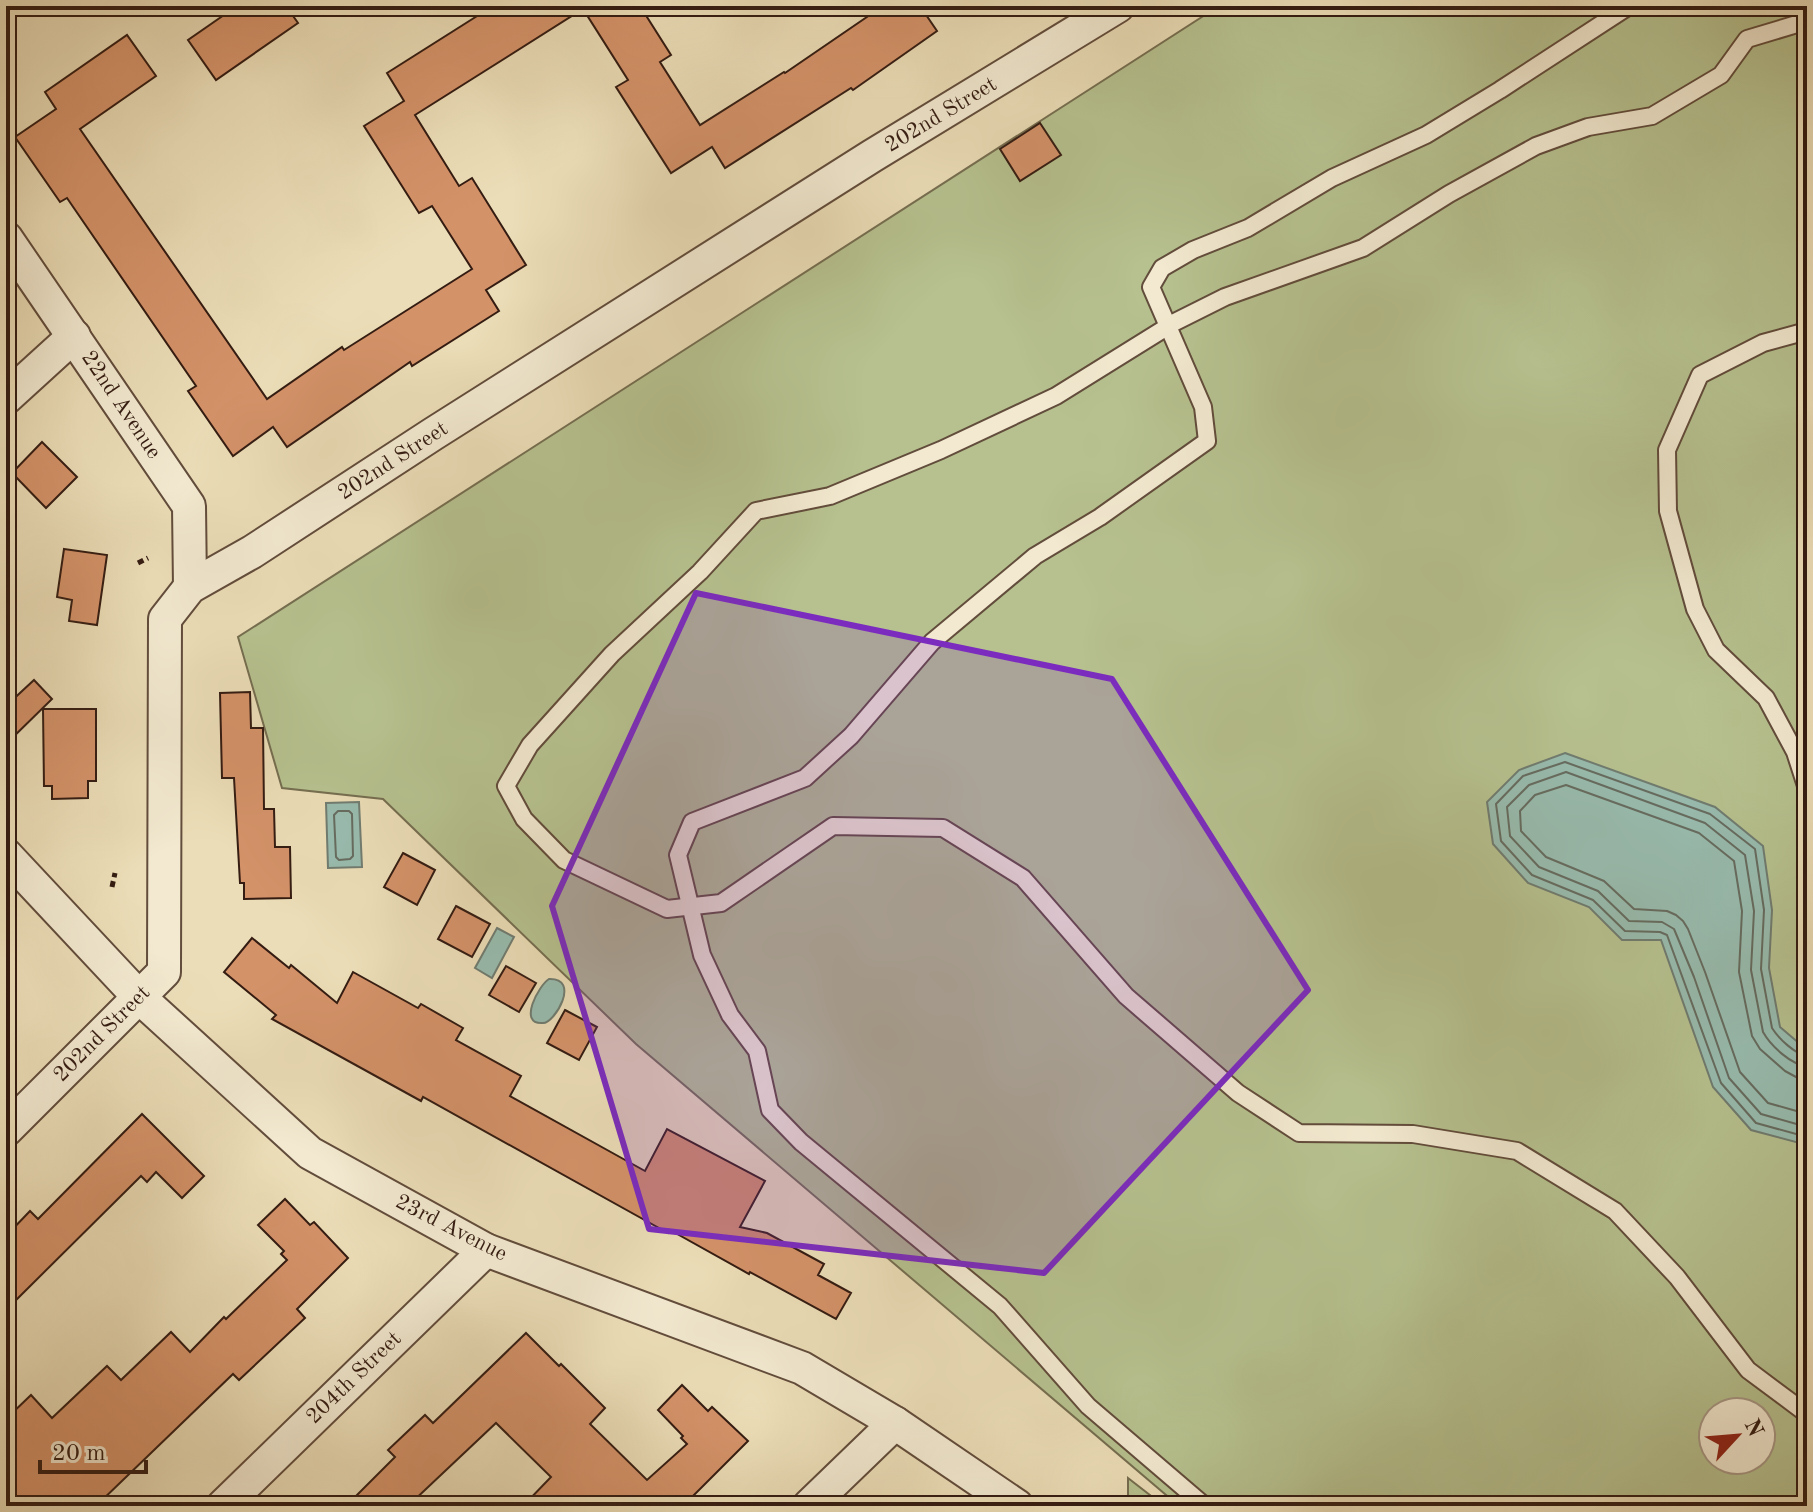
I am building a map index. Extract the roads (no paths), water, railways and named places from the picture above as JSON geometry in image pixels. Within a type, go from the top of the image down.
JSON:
[{"type":"street","name":"202nd Street","points":[[6,1130],[164,972],[165,619],[190,587],[252,552],[872,156],[1084,15],[1118,6]]},
{"type":"street","name":"22nd Avenue","points":[[6,238],[189,506],[190,587]]},
{"type":"street","points":[[6,398],[74,336]]},
{"type":"street","name":"23rd Avenue","points":[[6,855],[139,997],[310,1153],[486,1250],[802,1368],[895,1423],[1017,1506]]},
{"type":"street","name":"204th Street","points":[[223,1506],[486,1250]]},
{"type":"street","points":[[809,1506],[895,1423]]},
{"type":"lane","points":[[1205,1506],[1088,1406],[1000,1306],[801,1142],[770,1110],[757,1051],[730,1015],[702,955],[678,855],[692,822],[805,778],[851,736],[932,642],[1035,556],[1100,517],[1207,441],[1203,407],[1151,287],[1162,268],[1193,250],[1248,228],[1332,178],[1426,135],[1629,6]]},
{"type":"lane","points":[[1807,21],[1747,39],[1721,75],[1652,116],[1588,127],[1536,146],[1449,194],[1363,248],[1225,297],[1169,326],[1056,396],[941,450],[830,496],[756,511],[700,572],[612,654],[530,745],[506,786],[524,819],[564,860],[667,909],[721,903],[833,826],[943,828],[1023,878],[1126,996],[1238,1093],[1299,1133],[1413,1134],[1517,1151],[1615,1211],[1677,1277],[1748,1370],[1807,1414]]},
{"type":"lane","points":[[1807,331],[1763,343],[1700,375],[1667,450],[1668,511],[1695,609],[1716,650],[1766,698],[1795,752],[1807,789]]},
{"type":"water","points":[[1565,753],[1715,807],[1763,846],[1772,910],[1769,968],[1780,1027],[1807,1050],[1807,1145],[1751,1130],[1713,1087],[1661,940],[1622,940],[1589,907],[1528,883],[1493,844],[1487,802],[1519,770]]},
{"type":"water","points":[[359,802],[362,867],[328,868],[326,803]]},
{"type":"water","points":[[497,928],[514,937],[492,978],[475,968]]},
{"type":"water","points":[[549,979],[563,985],[562,1001],[548,1021],[535,1022],[532,1004]]}]
